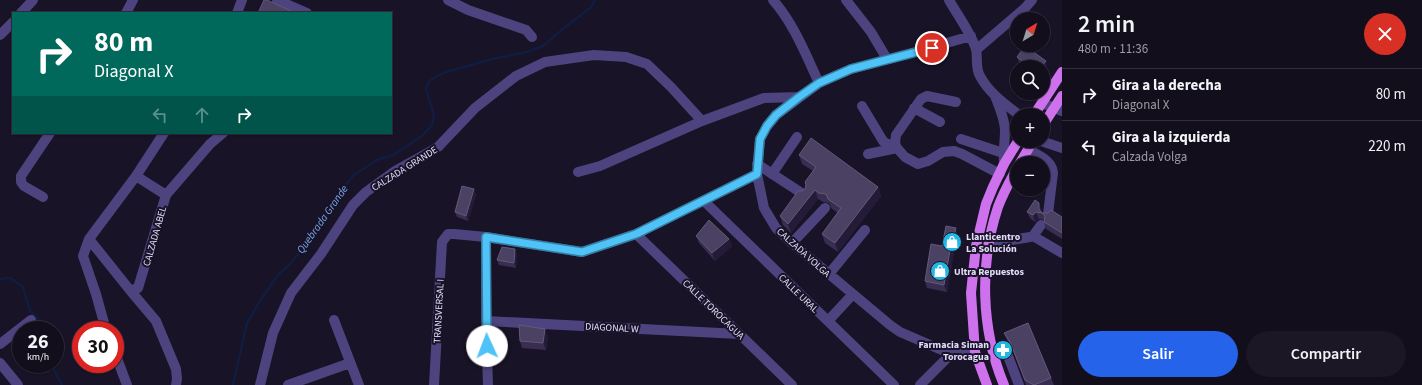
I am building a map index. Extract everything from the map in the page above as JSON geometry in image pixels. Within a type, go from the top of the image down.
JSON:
[{"type":"main road","points":[[1039,108],[1062,72]]},
{"type":"main road","points":[[1050,118],[1058,110],[1062,96]]},
{"type":"main road","points":[[986,384],[975,352],[971,293],[976,246],[986,204],[1004,164],[1014,148]]},
{"type":"main road","points":[[1002,381],[988,336],[985,290],[988,244],[998,208],[1010,181]]},
{"type":"street","points":[[22,12],[33,0]]},
{"type":"street","points":[[127,12],[133,0]]},
{"type":"street","points":[[237,12],[242,0]]},
{"type":"street","points":[[277,0],[305,12]]},
{"type":"street","points":[[448,0],[468,10],[526,30],[532,36]]},
{"type":"street","points":[[773,0],[801,44],[819,83]]},
{"type":"street","points":[[846,0],[870,29],[887,60]]},
{"type":"street","points":[[949,0],[971,36],[976,50],[980,76],[995,96],[1010,108]]},
{"type":"street","points":[[976,50],[1022,4],[1032,0]]},
{"type":"street","points":[[0,35],[12,23]]},
{"type":"street","name":"CALZADA VOLGA","points":[[971,36],[851,69],[819,83],[776,115],[767,126],[760,139],[757,169],[764,208],[776,228],[792,243],[900,332],[951,354],[975,352]]},
{"type":"street","name":"CALZADA GRANDE","points":[[260,385],[273,333],[291,293],[321,254],[353,205],[366,192],[395,171],[438,147],[475,108],[516,76],[545,62],[566,58],[594,55],[626,57],[647,64],[671,87],[702,121]]},
{"type":"street","points":[[956,102],[927,96],[921,99],[896,136],[896,146],[905,157],[918,164],[928,162],[943,152],[954,151],[1000,174]]},
{"type":"street","points":[[995,96],[1003,116],[1005,129],[1003,153],[1004,164]]},
{"type":"street","points":[[578,172],[600,166],[702,121],[764,98],[799,97]]},
{"type":"street","points":[[1042,103],[1058,110]]},
{"type":"street","points":[[862,106],[884,141],[888,145],[896,146]]},
{"type":"street","points":[[914,108],[940,122]]},
{"type":"street","points":[[42,197],[24,186],[21,182],[21,176],[49,134]]},
{"type":"street","points":[[104,321],[83,256],[89,239],[136,176],[163,134]]},
{"type":"street","name":"CALZADA ABEL","points":[[129,289],[134,290],[138,288],[142,278],[166,195],[210,144],[222,134]]},
{"type":"street","points":[[772,174],[797,137]]},
{"type":"street","points":[[961,139],[1003,153]]},
{"type":"street","points":[[1050,144],[1062,148]]},
{"type":"street","points":[[868,154],[896,146]]},
{"type":"street","points":[[1034,148],[1050,162],[1053,168],[1048,214]]},
{"type":"street","points":[[488,385],[486,237],[582,252],[636,234],[704,201],[757,169],[772,174],[803,194]]},
{"type":"street","points":[[136,176],[166,195]]},
{"type":"street","name":"CALLE URAL","points":[[704,201],[894,385]]},
{"type":"street","points":[[792,243],[825,208]]},
{"type":"street","points":[[1033,236],[1041,225]]},
{"type":"street","points":[[829,274],[865,230]]},
{"type":"street","name":"TRANSVERSAL I","points":[[434,385],[442,242],[448,234],[486,237]]},
{"type":"street","name":"CALLE TOROCAGUA","points":[[636,234],[792,385]]},
{"type":"street","points":[[988,244],[1033,236],[1062,253]]},
{"type":"street","points":[[89,239],[156,321],[176,369],[176,385]]},
{"type":"street","points":[[828,321],[853,294]]},
{"type":"street","points":[[0,344],[31,320]]},
{"type":"street","points":[[334,320],[359,385]]},
{"type":"street","name":"DIAGONAL W","points":[[486,321],[739,334]]},
{"type":"street","points":[[920,385],[951,354]]},
{"type":"street","points":[[1008,356],[1019,385]]},
{"type":"street","points":[[0,363],[18,385]]},
{"type":"street","points":[[288,385],[350,363]]},
{"type":"street","points":[[1002,381],[1013,372]]},
{"type":"street","points":[[122,373],[127,385]]},
{"type":"building","points":[[264,0],[267,0],[293,12],[258,12]]},
{"type":"building","points":[[1021,52],[1033,52],[1045,60],[1021,60],[1017,57]]},
{"type":"building","points":[[811,138],[878,187],[835,243],[822,234],[841,208],[828,199],[826,194],[819,193],[815,190],[788,224],[780,216],[798,191],[805,189],[805,182],[816,167],[799,155]]},
{"type":"building","points":[[462,186],[474,189],[466,216],[455,212]]},
{"type":"building","points":[[1035,200],[1039,203],[1039,209],[1042,213],[1036,212],[1033,215],[1027,212]]},
{"type":"building","points":[[1051,210],[1062,217],[1062,233],[1044,222],[1045,216],[1042,213],[1048,213]]},
{"type":"building","points":[[709,220],[729,239],[712,253],[696,236]]},
{"type":"building","points":[[946,226],[956,228],[952,239],[944,285],[925,281],[931,244],[942,246]]},
{"type":"building","points":[[502,247],[515,249],[514,263],[497,260]]},
{"type":"building","points":[[1028,323],[1051,378],[1034,385],[1025,380],[1011,344],[1004,333]]},
{"type":"building","points":[[519,325],[545,329],[543,343],[520,341]]},
{"type":"waterway","name":"Quebrada Grande","points":[[233,385],[247,323],[261,299],[278,275],[290,264],[315,233],[343,188],[354,175],[377,160],[395,154],[422,136],[432,125],[434,115],[426,89],[429,81],[443,73],[492,59],[527,52],[543,46],[591,7],[595,0]]},
{"type":"waterway","points":[[0,279],[10,278],[23,287],[30,311],[40,321]]},
{"type":"waterway","points":[[56,373],[62,385]]},
{"type":"place","name":"Llanticentro La Solución","points":[[952,242]]},
{"type":"place","name":"Ultra Repuestos","points":[[940,271]]},
{"type":"place","name":"Farmacia Siman Torocagua","points":[[1003,350]]},
{"type":"route","points":[[487,346],[486,237],[582,252],[636,234],[757,174],[760,139],[767,126],[776,115],[819,83],[851,69],[932,48]]}]
